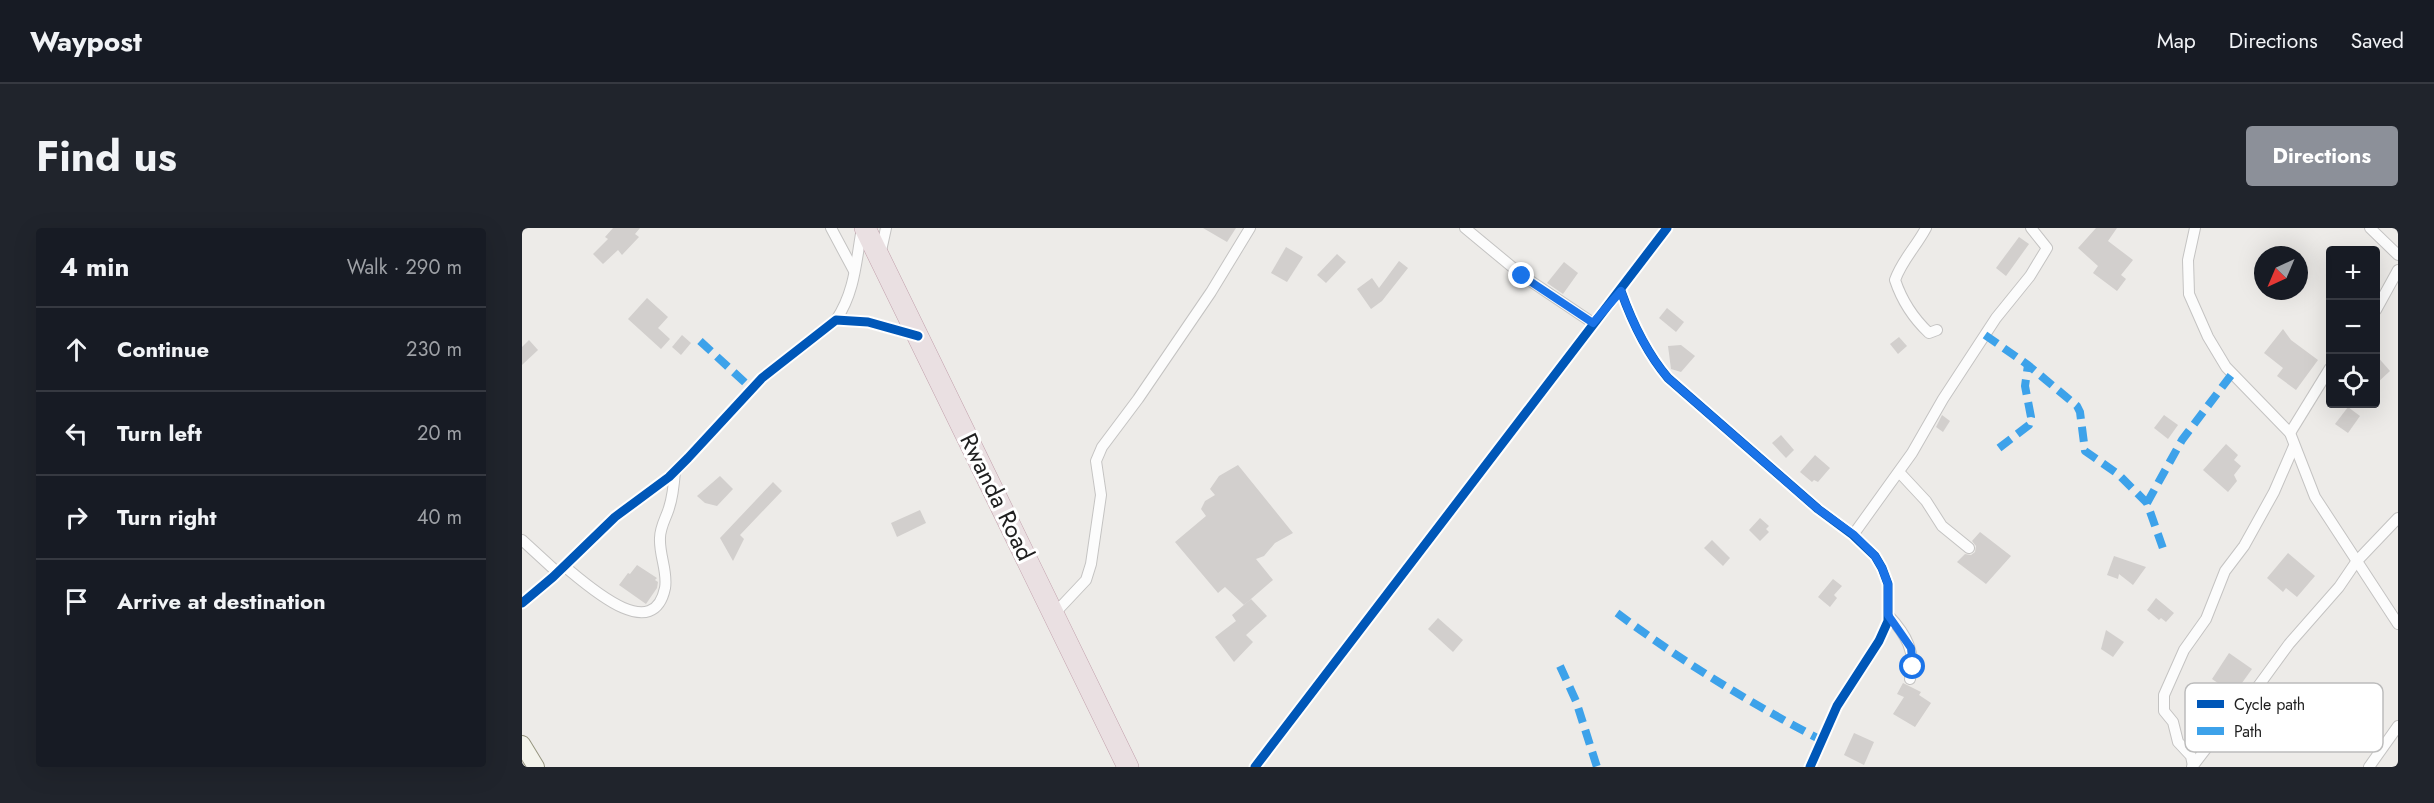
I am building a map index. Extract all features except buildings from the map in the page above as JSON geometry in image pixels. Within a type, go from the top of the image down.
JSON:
[{"type":"highway","name":"Rwanda Road","points":[[864,228],[1128,767]]},
{"type":"street","points":[[831,228],[855,272]]},
{"type":"street","points":[[522,603],[561,570],[615,517],[675,471],[762,378],[836,320],[849,298],[864,228]]},
{"type":"street","points":[[880,258],[886,228]]},
{"type":"street","points":[[1054,614],[1086,580],[1091,564],[1101,495],[1096,461],[1102,447],[1138,399],[1211,292],[1250,228]]},
{"type":"street","points":[[1465,228],[1522,276],[1593,323]]},
{"type":"street","points":[[1255,767],[1667,228]]},
{"type":"street","points":[[1926,228],[1915,249],[1901,263],[1894,280],[1902,301],[1916,321],[1929,333],[1937,330]]},
{"type":"street","points":[[1854,535],[1912,453],[1943,399],[1996,318],[2031,276],[2047,248],[2031,228]]},
{"type":"street","points":[[2195,228],[2188,260],[2189,294],[2208,337],[2226,367],[2290,433],[2315,497],[2398,624]]},
{"type":"street","points":[[2370,228],[2396,249]]},
{"type":"street","points":[[2380,303],[2398,270]]},
{"type":"street","points":[[1621,291],[1637,330],[1650,354],[1668,378],[1818,509],[1854,535],[1875,556],[1882,568],[1888,584],[1888,615],[1880,641],[1837,706],[1810,767]]},
{"type":"street","points":[[836,320],[868,322],[918,336]]},
{"type":"street","points":[[2290,433],[2326,376]]},
{"type":"street","points":[[2185,750],[2178,742],[2173,722],[2164,711],[2166,689],[2184,650],[2206,619],[2225,572],[2244,546],[2274,492],[2294,446]]},
{"type":"street","points":[[522,540],[561,570],[622,608],[636,614],[646,613],[662,598],[665,587],[660,537],[672,496],[675,471]]},
{"type":"street","points":[[1899,472],[1926,501],[1942,526],[1969,548]]},
{"type":"street","points":[[2261,683],[2289,644],[2339,586],[2356,562],[2398,518]]},
{"type":"street","points":[[1888,615],[1911,648],[1913,662],[1910,679]]},
{"type":"street","points":[[2383,747],[2398,726]]},
{"type":"street","points":[[522,744],[536,767]]},
{"type":"street","points":[[2187,752],[2191,756],[2192,766]]},
{"type":"street","points":[[2192,766],[2203,752]]},
{"type":"street","points":[[2369,767],[2380,752]]},
{"type":"marked path","points":[[1985,335],[2028,365],[2077,406],[2080,412],[2085,451],[2118,474],[2147,503],[2165,554]]},
{"type":"marked path","points":[[700,341],[752,389]]},
{"type":"marked path","points":[[1999,448],[2029,425],[2031,417],[2025,386],[2028,365]]},
{"type":"marked path","points":[[2147,503],[2182,440],[2232,374]]},
{"type":"marked path","points":[[1617,613],[1716,681],[1821,740]]},
{"type":"marked path","points":[[1560,666],[1576,701],[1597,767]]},
{"type":"cycle path","points":[[1255,767],[1667,228]]},
{"type":"cycle path","points":[[1621,291],[1640,336],[1668,378],[1818,509],[1853,535],[1875,556],[1882,568],[1888,584],[1888,621],[1879,641],[1837,706],[1810,767]]},
{"type":"cycle path","points":[[522,603],[553,577],[615,517],[669,477],[762,378],[836,320],[868,322],[918,336]]},
{"type":"route","points":[[1522,276],[1593,323],[1621,291],[1637,330],[1650,354],[1668,378],[1818,509],[1850,531],[1875,556],[1888,584],[1888,615],[1911,648],[1913,667]]}]
